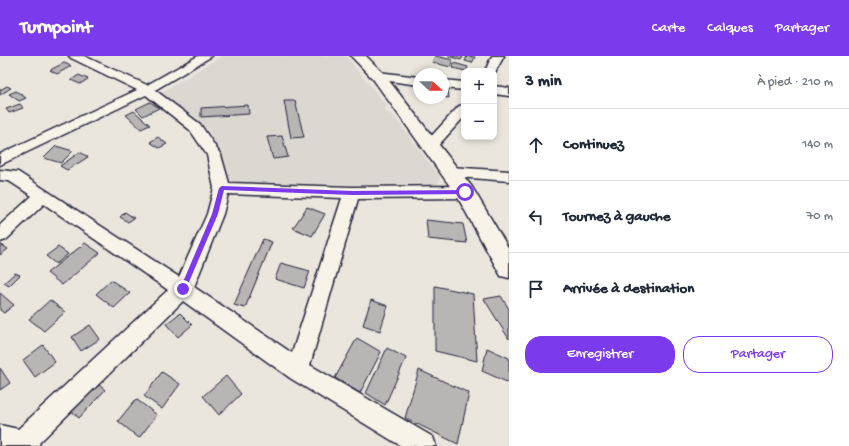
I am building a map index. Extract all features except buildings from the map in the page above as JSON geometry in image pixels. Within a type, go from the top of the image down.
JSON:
[{"type":"main road","points":[[358,56],[378,76],[465,192],[509,269]]},
{"type":"street","points":[[17,442],[183,289],[215,214],[222,188],[214,155],[195,127],[147,90],[75,56]]},
{"type":"street","points":[[179,56],[201,59]]},
{"type":"street","points":[[492,68],[498,56]]},
{"type":"street","points":[[0,160],[147,90],[201,59]]},
{"type":"street","points":[[378,76],[413,80]]},
{"type":"street","points":[[449,85],[461,86]]},
{"type":"street","points":[[497,90],[509,92]]},
{"type":"street","points":[[431,145],[461,112]]},
{"type":"street","points":[[21,150],[7,176],[44,196],[183,289],[298,370],[424,446]]},
{"type":"street","points":[[450,172],[509,176]]},
{"type":"street","points":[[222,188],[352,193],[465,192]]},
{"type":"street","points":[[298,370],[352,193]]},
{"type":"street","points":[[0,235],[44,196]]},
{"type":"shaded area","points":[[221,56],[346,56],[387,106],[385,108],[386,112],[393,115],[440,177],[438,185],[233,184],[208,130],[161,93]]},
{"type":"route","points":[[183,289],[215,214],[222,188],[352,193],[465,192]]}]
